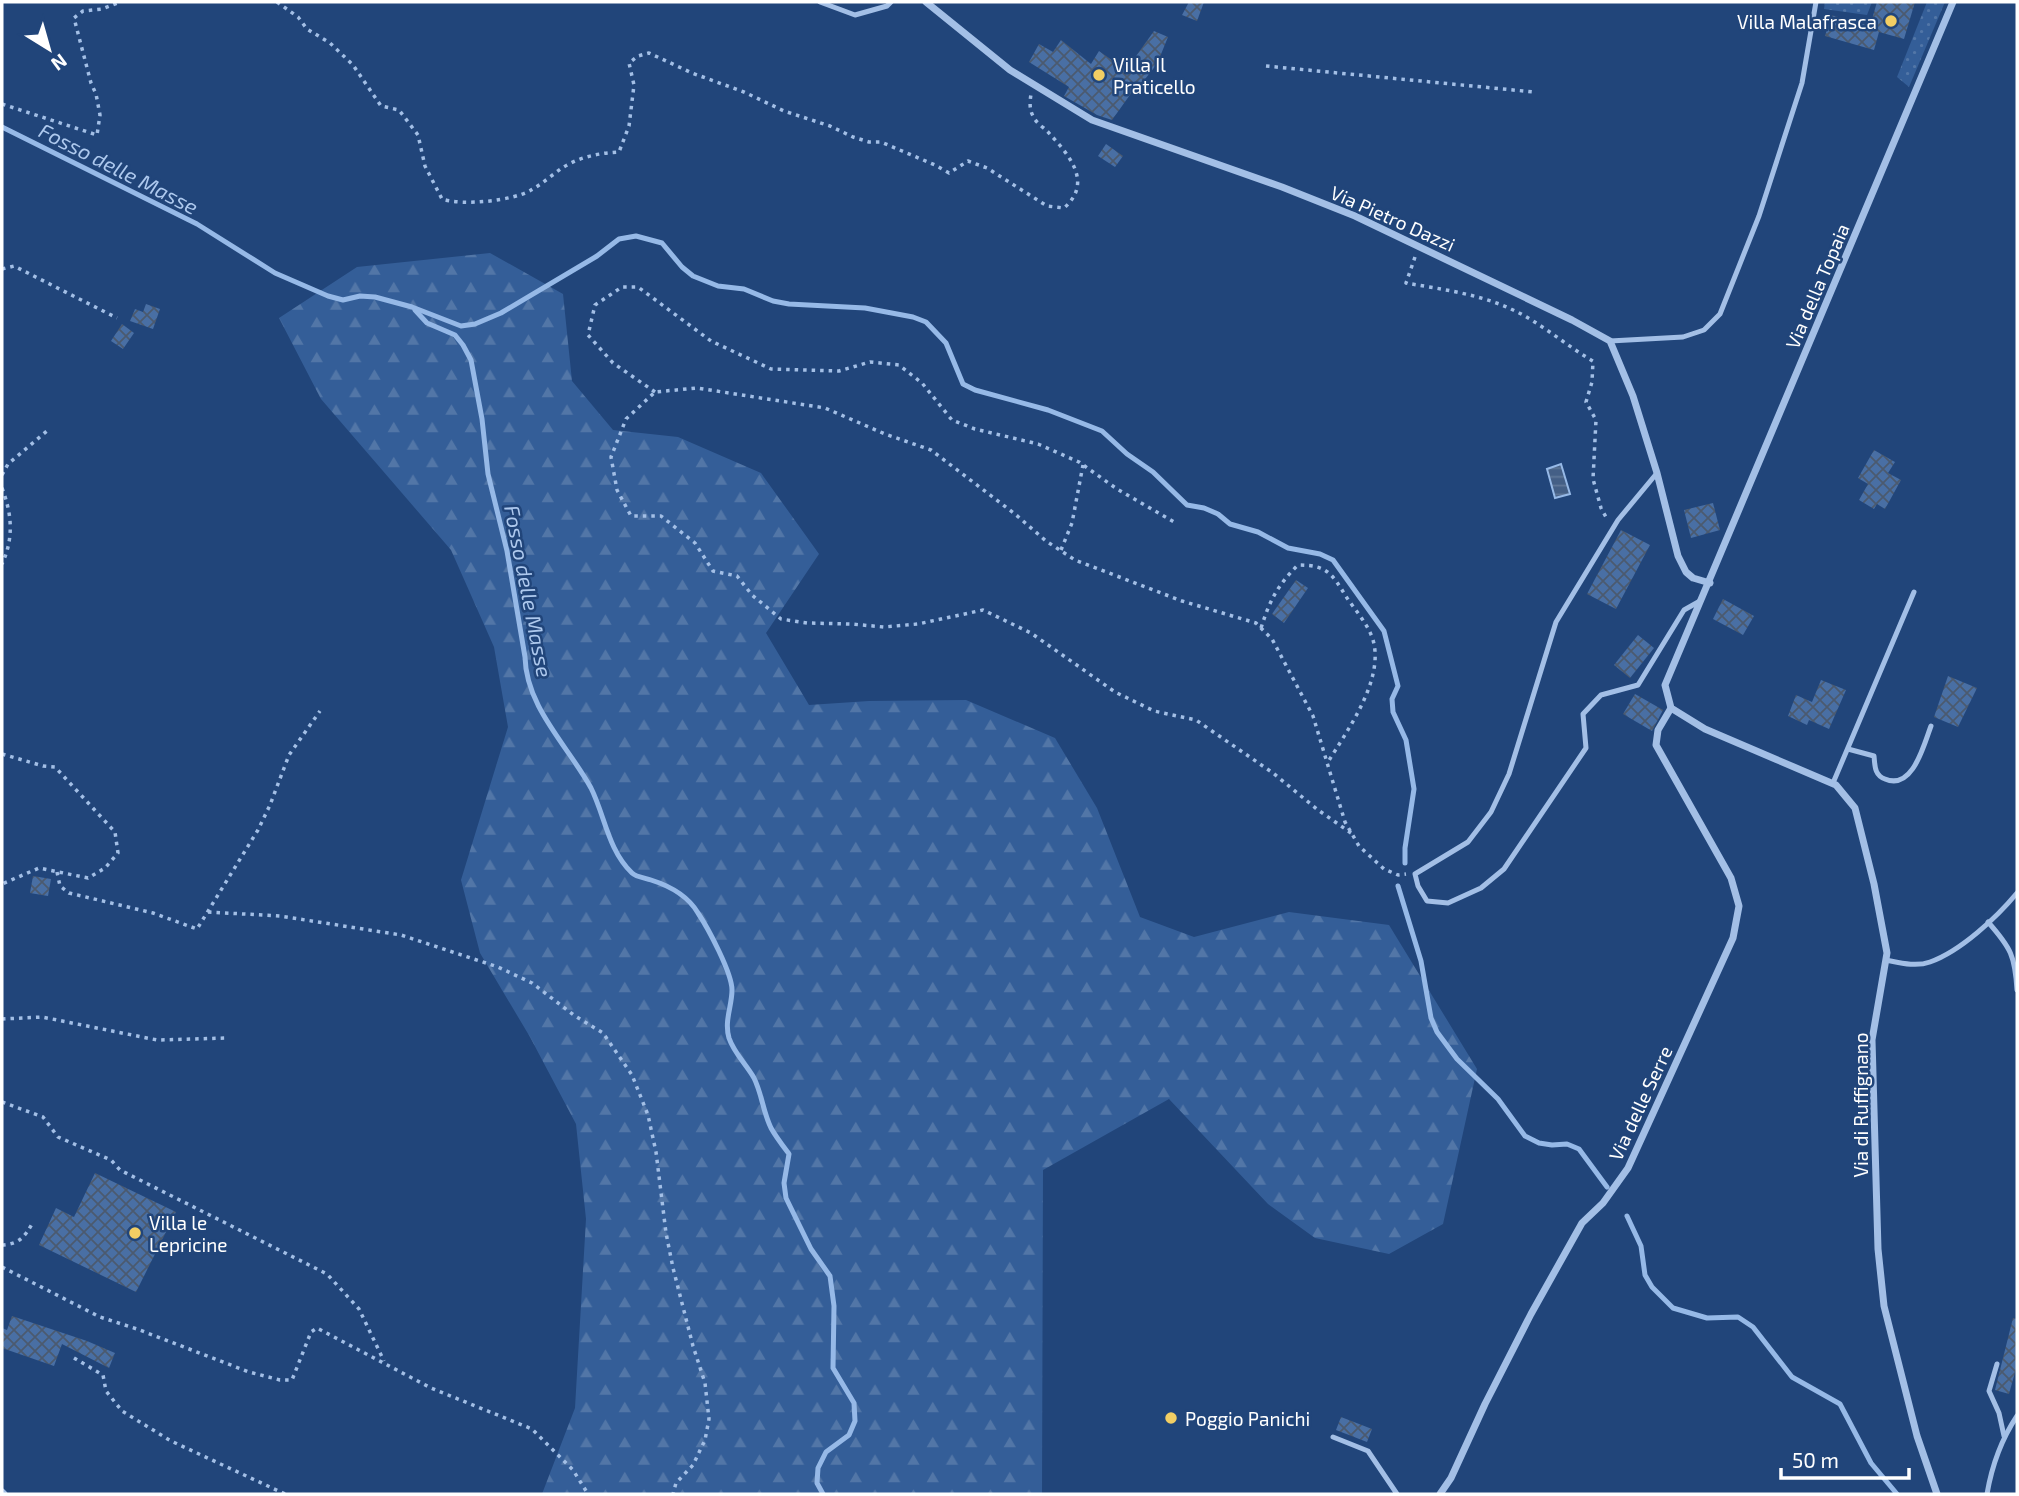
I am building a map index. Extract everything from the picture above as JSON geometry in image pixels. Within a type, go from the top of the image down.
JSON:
[{"type":"street","name":"Via Pietro Dazzi","points":[[926,2],[1010,70],[1092,120],[1282,187],[1419,245],[1610,341]]},
{"type":"street","name":"Via della Topaia","points":[[1710,583],[1953,2]]},
{"type":"street","points":[[1610,341],[1633,396],[1657,473],[1678,556],[1686,572],[1693,578],[1710,583],[1665,685],[1671,708]]},
{"type":"street","name":"Via di Ruffignano","points":[[1671,708],[1705,729],[1833,783],[1855,808],[1874,884],[1887,953],[1872,1040],[1879,1260],[1884,1306],[1917,1436],[1937,1494]]},
{"type":"street","name":"Via delle Serre","points":[[1440,1494],[1451,1478],[1531,1314],[1582,1223],[1604,1203],[1628,1168],[1733,938],[1739,906],[1731,878],[1656,745],[1658,730],[1671,708]]},
{"type":"lane","points":[[820,2],[855,15],[887,6],[891,2]]},
{"type":"lane","points":[[1610,341],[1682,337],[1704,330],[1720,314],[1759,216],[1802,83],[1816,2]]},
{"type":"lane","points":[[1657,473],[1612,530],[1556,622],[1509,774],[1491,812],[1468,842],[1415,874],[1418,887],[1427,901],[1448,903],[1481,888],[1504,869],[1521,840],[1586,748],[1583,714],[1601,695],[1638,685],[1684,610],[1702,600]]},
{"type":"lane","points":[[1833,783],[1914,592]]},
{"type":"lane","points":[[1848,749],[1874,755],[1875,770],[1881,778],[1891,782],[1906,776],[1913,768],[1931,726]]},
{"type":"lane","points":[[1886,960],[1907,965],[1929,962],[1946,954],[1988,922],[2017,893]]},
{"type":"lane","points":[[1988,922],[2015,958],[2017,990]]},
{"type":"lane","points":[[1997,1364],[1989,1391],[1999,1413],[2004,1436]]},
{"type":"lane","points":[[1987,1494],[2004,1436],[2017,1416]]},
{"type":"lane","points":[[1333,1437],[1368,1451],[1397,1494]]},
{"type":"path","points":[[2,104],[97,135],[100,116],[98,105],[74,18],[83,11],[102,9],[120,2]]},
{"type":"path","points":[[278,2],[353,65],[381,106],[399,110],[418,135],[425,166],[442,199],[454,203],[521,195],[577,160],[619,152],[629,126],[635,85],[629,63],[638,56],[649,53],[783,111],[869,142],[881,142],[950,173],[968,161],[987,168],[1047,206],[1064,208],[1073,200],[1077,190],[1075,172],[1072,160],[1066,152],[1032,116],[1029,104],[1033,84]]},
{"type":"path","points":[[1266,66],[1534,92]]},
{"type":"path","points":[[1419,245],[1406,283],[1469,296],[1511,309],[1593,361],[1592,382],[1586,402],[1596,420],[1593,479],[1601,508],[1612,530]]},
{"type":"path","points":[[2,269],[14,266],[117,318]]},
{"type":"path","points":[[655,392],[613,363],[588,335],[594,305],[622,287],[638,287],[711,341],[771,369],[839,371],[870,362],[899,365],[922,383],[951,420],[975,429],[1038,444],[1083,465],[1117,489],[1174,522]]},
{"type":"path","points":[[1351,833],[1273,773],[1196,720],[1154,711],[1115,692],[1031,633],[983,610],[918,624],[884,627],[781,620],[752,595],[737,576],[713,571],[695,543],[661,516],[631,516],[617,490],[611,457],[626,419],[655,392],[696,388],[825,408],[930,450],[1015,514],[1046,541],[1075,560],[1182,601],[1256,623],[1272,639],[1313,716],[1345,822],[1359,846],[1384,869],[1398,875],[1415,874]]},
{"type":"path","points":[[2,475],[8,464],[48,430]]},
{"type":"path","points":[[1061,551],[1072,523],[1083,465]]},
{"type":"path","points":[[2,488],[11,511],[9,548],[2,564]]},
{"type":"path","points":[[1261,628],[1268,605],[1279,584],[1298,565],[1318,565],[1334,578],[1366,626],[1374,643],[1375,667],[1363,703],[1328,762]]},
{"type":"path","points":[[57,872],[60,887],[69,892],[153,913],[197,929],[258,830],[289,755],[320,711]]},
{"type":"path","points":[[2,754],[55,767],[114,832],[118,853],[105,868],[88,878],[39,868],[2,884]]},
{"type":"path","points":[[208,912],[279,916],[401,934],[498,967],[532,984],[603,1033],[632,1075],[648,1115],[673,1268],[705,1383],[709,1419],[705,1440],[693,1465],[676,1483],[673,1494]]},
{"type":"path","points":[[2,1019],[42,1017],[157,1040],[228,1038]]},
{"type":"path","points":[[2,1102],[43,1117],[58,1137],[111,1160],[120,1170],[327,1274],[359,1308],[385,1363]]},
{"type":"path","points":[[2,1245],[24,1238],[33,1222]]},
{"type":"path","points":[[2,1268],[100,1317],[249,1372],[280,1380],[292,1380],[311,1332],[317,1328],[431,1388],[532,1429],[573,1470],[588,1494]]},
{"type":"path","points":[[74,1358],[103,1375],[107,1391],[122,1412],[172,1441],[285,1494]]},
{"type":"green space","points":[[1825,2],[1872,2],[1867,15],[1824,9]]},
{"type":"green space","points":[[1927,2],[1945,2],[1909,87],[1897,77]]},
{"type":"green space","points":[[490,253],[563,294],[572,381],[613,430],[678,437],[761,473],[819,554],[766,633],[809,705],[966,700],[1055,738],[1097,808],[1140,917],[1194,937],[1289,912],[1389,925],[1477,1069],[1443,1224],[1389,1254],[1315,1238],[1268,1204],[1169,1099],[1043,1170],[1042,1494],[542,1494],[575,1408],[586,1219],[576,1124],[530,1037],[480,953],[461,880],[508,727],[494,647],[451,550],[321,399],[279,318],[357,267]]},
{"type":"shaded area","points":[[1561,464],[1570,494],[1555,498],[1547,469]]},
{"type":"building","points":[[1189,2],[1204,2],[1197,21],[1182,15]]},
{"type":"building","name":"Villa Malafrasca","points":[[1877,2],[1915,2],[1904,39],[1879,32],[1874,50],[1825,36],[1831,15],[1870,26]]},
{"type":"building","name":"Villa Il Praticello","points":[[1154,31],[1168,37],[1157,64],[1112,120],[1097,115],[1064,96],[1069,87],[1029,62],[1039,44],[1053,52],[1061,40],[1091,64],[1099,51],[1126,70]]},
{"type":"building","points":[[1106,144],[1123,156],[1115,167],[1098,156]]},
{"type":"building","points":[[146,304],[160,309],[153,329],[130,321],[135,309],[143,312]]},
{"type":"building","points":[[122,324],[134,333],[123,349],[111,341]]},
{"type":"building","points":[[1874,450],[1895,462],[1888,473],[1901,480],[1885,509],[1877,504],[1874,509],[1859,500],[1868,484],[1858,478]]},
{"type":"building","points":[[1713,503],[1720,530],[1691,538],[1684,510]]},
{"type":"building","points":[[1621,530],[1650,545],[1616,609],[1587,594]]},
{"type":"building","points":[[1296,580],[1308,588],[1284,623],[1272,614]]},
{"type":"building","points":[[1723,599],[1754,616],[1743,635],[1713,619]]},
{"type":"building","points":[[1638,635],[1654,648],[1630,678],[1614,665]]},
{"type":"building","points":[[1948,676],[1977,688],[1958,727],[1934,717]]},
{"type":"building","points":[[1821,680],[1846,690],[1829,729],[1809,720],[1807,725],[1788,716],[1796,695],[1812,702]]},
{"type":"building","points":[[1635,694],[1663,710],[1652,731],[1623,714]]},
{"type":"building","points":[[33,876],[51,879],[48,896],[30,893]]},
{"type":"building","name":"Villa le Lepricine","points":[[95,1173],[176,1212],[136,1292],[39,1245],[56,1208],[74,1217]]},
{"type":"building","points":[[12,1316],[115,1353],[109,1368],[62,1344],[54,1366],[2,1348],[2,1328],[7,1330]]},
{"type":"building","points":[[2013,1318],[2017,1319],[2017,1365],[2009,1394],[1995,1390]]},
{"type":"building","points":[[1341,1417],[1372,1429],[1367,1442],[1336,1430]]},
{"type":"waterway","points":[[2,127],[197,224],[275,273],[328,296],[343,300],[360,296],[375,297],[412,307],[461,326],[475,324],[501,313],[597,256],[619,239],[636,236],[662,243],[693,276],[718,286],[744,289],[773,301],[789,304],[865,308],[926,322],[946,343],[963,384],[975,390],[1048,410],[1102,431],[1127,454],[1153,472],[1187,505],[1204,508],[1218,514],[1230,524],[1258,532],[1288,548],[1320,554],[1333,560],[1384,631],[1398,686],[1392,699],[1393,712],[1406,740],[1414,789],[1405,863]]},
{"type":"waterway","name":"Fosso delle Masse","points":[[415,310],[427,323],[455,335],[471,360],[482,419],[488,474],[507,551],[532,693],[550,726],[591,788],[617,854],[634,874],[665,885],[689,902],[708,929],[728,973],[732,990],[727,1026],[729,1038],[754,1078],[771,1128],[789,1154],[784,1183],[786,1198],[811,1249],[830,1276],[834,1306],[833,1368],[854,1403],[855,1421],[849,1435],[826,1452],[818,1468],[817,1483],[823,1494]]},
{"type":"waterway","points":[[1398,886],[1421,961],[1431,1018],[1437,1032],[1457,1059],[1498,1099],[1525,1136],[1539,1143],[1567,1144],[1579,1149],[1607,1187]]},
{"type":"waterway","points":[[1627,1216],[1641,1246],[1645,1275],[1652,1287],[1673,1308],[1707,1318],[1738,1317],[1753,1327],[1792,1377],[1840,1404],[1871,1463],[1897,1494]]},
{"type":"place","name":"Villa Malafrasca","points":[[1891,21]]},
{"type":"place","name":"Villa Il Praticello","points":[[1099,75]]},
{"type":"place","name":"Villa le Lepricine","points":[[135,1233]]},
{"type":"place","name":"Poggio Panichi","points":[[1171,1418]]}]
